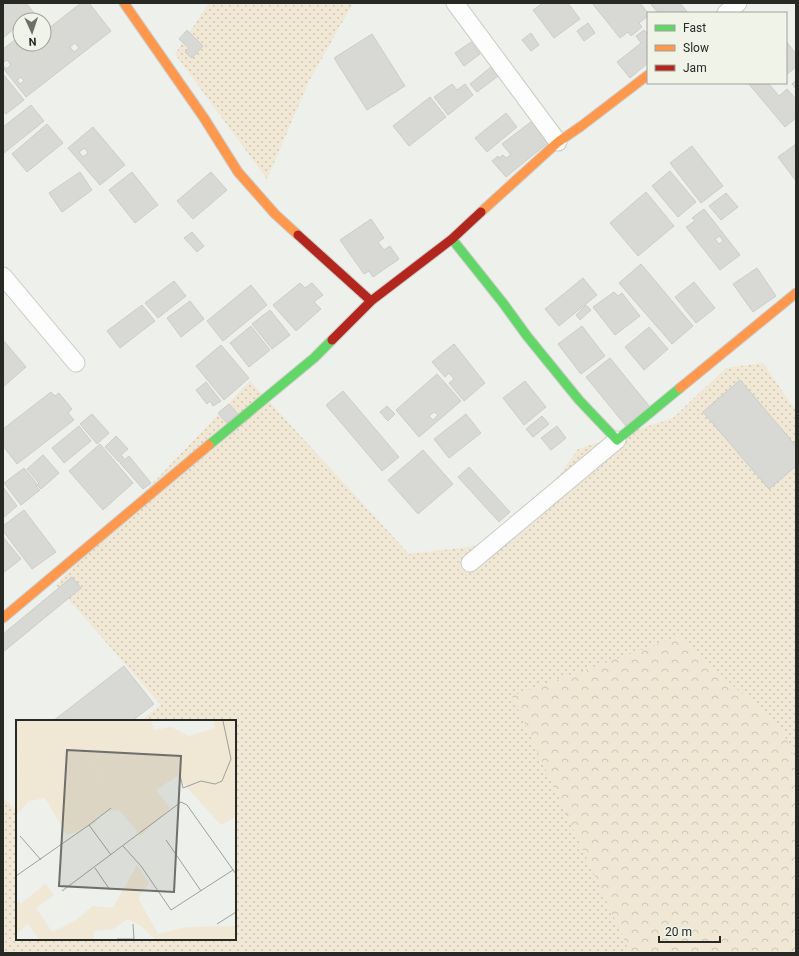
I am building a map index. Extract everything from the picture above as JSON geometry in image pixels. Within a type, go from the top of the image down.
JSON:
[{"type":"street","points":[[124,3],[204,118],[238,172],[275,214],[370,301]]},
{"type":"street","points":[[455,3],[558,142]]},
{"type":"street","points":[[727,12],[738,3]]},
{"type":"street","points":[[3,618],[314,358],[370,301],[452,239],[558,142],[647,76]]},
{"type":"street","points":[[452,239],[579,400],[617,440]]},
{"type":"street","points":[[3,276],[76,363]]},
{"type":"street","points":[[470,564],[617,440],[796,293]]},
{"type":"green space","points":[[209,3],[353,3],[309,81],[267,179],[175,54]]},
{"type":"green space","points":[[763,363],[796,411],[796,760],[780,727],[627,946],[624,953],[3,953],[3,797],[16,810],[16,940],[236,940],[236,720],[141,720],[161,705],[56,585],[250,381],[409,554],[511,542],[578,449],[673,418],[726,368]]},
{"type":"green space","points":[[678,637],[780,727],[796,760],[796,953],[624,953],[627,946],[512,696]]},
{"type":"building","points":[[3,3],[26,3],[33,12],[12,12],[12,31],[3,38]]},
{"type":"building","points":[[81,3],[89,3],[111,31],[26,97],[3,68],[3,65],[6,69],[11,65],[7,60],[3,63],[3,49],[12,42],[12,52],[52,52],[52,26]],"holes":[[[75,43],[79,48],[74,52],[70,47]],[[21,77],[24,81],[20,84],[17,80]]]},
{"type":"building","points":[[543,3],[568,3],[580,19],[554,38],[533,10]]},
{"type":"building","points":[[592,3],[640,3],[647,12],[647,17],[639,23],[642,27],[631,36],[628,32],[620,38]]},
{"type":"building","points":[[650,3],[680,3],[687,12],[657,12]]},
{"type":"building","points":[[588,23],[595,33],[584,41],[577,31]]},
{"type":"building","points":[[187,30],[203,46],[192,58],[185,52],[189,48],[179,39]]},
{"type":"building","points":[[644,30],[647,33],[647,64],[630,78],[617,62],[641,43],[636,36]]},
{"type":"building","points":[[531,33],[539,45],[531,51],[522,40]]},
{"type":"building","points":[[372,34],[405,86],[367,110],[334,58]]},
{"type":"building","points":[[471,42],[480,54],[464,66],[455,53]]},
{"type":"building","points":[[787,42],[796,54],[796,67],[787,74]]},
{"type":"building","points":[[491,67],[498,76],[477,92],[470,84]]},
{"type":"building","points":[[3,74],[24,100],[6,114],[3,111]]},
{"type":"building","points":[[796,80],[796,89],[792,84]]},
{"type":"building","points":[[452,84],[457,90],[465,84],[473,95],[448,115],[434,97]]},
{"type":"building","points":[[749,84],[769,84],[779,96],[787,89],[796,99],[796,118],[785,127]]},
{"type":"building","points":[[430,97],[446,117],[409,146],[393,126]]},
{"type":"building","points":[[31,105],[44,121],[4,153],[3,127]]},
{"type":"building","points":[[506,113],[517,127],[487,152],[475,138]]},
{"type":"building","points":[[532,121],[549,142],[506,177],[492,161],[498,156],[499,158],[503,155],[506,158],[511,155],[502,144]]},
{"type":"building","points":[[47,124],[63,143],[27,172],[12,154]]},
{"type":"building","points":[[93,127],[125,165],[100,185],[68,148]],"holes":[[[85,148],[88,153],[83,157],[79,152]]]},
{"type":"building","points":[[796,144],[796,181],[778,157]]},
{"type":"building","points":[[692,146],[723,186],[701,203],[670,163]]},
{"type":"building","points":[[670,171],[696,202],[678,217],[652,186]]},
{"type":"building","points":[[80,172],[92,190],[62,212],[49,193]]},
{"type":"building","points":[[132,172],[158,205],[135,223],[109,190]]},
{"type":"building","points":[[211,172],[227,190],[193,219],[177,201]]},
{"type":"building","points":[[646,192],[674,226],[638,256],[610,223]]},
{"type":"building","points":[[726,193],[738,207],[721,220],[709,206]]},
{"type":"building","points":[[704,209],[740,255],[720,270],[686,227],[695,221],[692,218]],"holes":[[[720,236],[723,241],[719,244],[715,239]]]},
{"type":"building","points":[[371,219],[384,238],[378,242],[384,250],[390,246],[399,259],[373,277],[369,271],[364,274],[340,240]]},
{"type":"building","points":[[192,232],[204,246],[197,252],[184,238]]},
{"type":"building","points":[[641,264],[693,326],[672,344],[619,283]]},
{"type":"building","points":[[757,268],[776,296],[753,312],[733,284]]},
{"type":"building","points":[[583,278],[597,295],[559,326],[545,309]]},
{"type":"building","points":[[174,281],[186,296],[158,318],[145,303]]},
{"type":"building","points":[[694,282],[715,308],[696,323],[675,297]]},
{"type":"building","points":[[300,283],[305,288],[312,283],[323,295],[314,302],[321,309],[296,331],[273,305]]},
{"type":"building","points":[[251,285],[267,305],[223,341],[207,321]]},
{"type":"building","points":[[614,292],[618,296],[622,293],[640,316],[615,335],[593,307]]},
{"type":"building","points":[[190,301],[204,319],[181,337],[167,318]]},
{"type":"building","points":[[142,305],[155,321],[120,348],[107,331]]},
{"type":"building","points":[[586,305],[591,310],[580,320],[576,315]]},
{"type":"building","points":[[270,310],[290,335],[272,349],[252,324]]},
{"type":"building","points":[[251,326],[270,350],[249,367],[230,343]]},
{"type":"building","points":[[582,326],[605,356],[581,374],[558,344]]},
{"type":"building","points":[[649,327],[668,349],[644,370],[625,347]]},
{"type":"building","points":[[3,340],[26,367],[3,387]]},
{"type":"building","points":[[454,344],[485,383],[464,401],[449,383],[454,379],[449,373],[445,377],[432,362]]},
{"type":"building","points":[[221,345],[249,378],[224,400],[196,366]]},
{"type":"building","points":[[610,358],[650,407],[626,426],[586,377]]},
{"type":"building","points":[[437,374],[461,401],[419,437],[396,410]],"holes":[[[434,412],[438,415],[433,420],[429,416]]]},
{"type":"building","points":[[740,380],[796,446],[796,466],[769,489],[703,412]]},
{"type":"building","points":[[525,381],[546,407],[524,425],[503,398]]},
{"type":"building","points":[[206,382],[221,401],[213,406],[210,401],[207,404],[196,390]]},
{"type":"building","points":[[343,391],[399,457],[382,471],[326,405]]},
{"type":"building","points":[[51,392],[55,396],[59,393],[72,409],[68,413],[74,420],[17,464],[3,446],[3,429]]},
{"type":"building","points":[[229,404],[238,414],[227,423],[218,413]]},
{"type":"building","points":[[387,406],[395,414],[388,421],[380,412]]},
{"type":"building","points":[[92,414],[109,433],[97,444],[80,424]]},
{"type":"building","points":[[466,414],[481,433],[449,458],[434,439]]},
{"type":"building","points":[[542,416],[549,424],[533,437],[526,429]]},
{"type":"building","points":[[79,426],[91,441],[64,463],[52,448]]},
{"type":"building","points":[[557,426],[566,438],[551,450],[541,438]]},
{"type":"building","points":[[116,436],[128,449],[121,455],[124,458],[119,462],[105,447]]},
{"type":"building","points":[[100,444],[133,483],[103,510],[69,471]]},
{"type":"building","points":[[423,450],[453,484],[418,514],[388,480]]},
{"type":"building","points":[[43,455],[59,473],[41,489],[37,485],[39,483],[27,469]]},
{"type":"building","points":[[129,456],[151,483],[143,489],[120,463]]},
{"type":"building","points":[[469,467],[510,512],[499,522],[458,477]]},
{"type":"building","points":[[24,468],[40,490],[21,505],[4,483]]},
{"type":"building","points":[[3,487],[17,506],[3,518]]},
{"type":"building","points":[[24,510],[56,552],[32,569],[3,531],[3,526]]},
{"type":"building","points":[[3,537],[21,559],[3,573]]},
{"type":"building","points":[[72,577],[81,588],[3,652],[3,634]]},
{"type":"building","points":[[124,666],[154,704],[133,720],[54,720]]},
{"type":"traffic: fast","points":[[452,239],[579,400],[617,440],[680,388]]},
{"type":"traffic: fast","points":[[209,445],[314,358],[332,340]]},
{"type":"traffic: slow","points":[[124,3],[204,118],[238,172],[275,214],[298,235]]},
{"type":"traffic: slow","points":[[481,212],[558,142],[647,76]]},
{"type":"traffic: slow","points":[[680,388],[796,293]]},
{"type":"traffic: slow","points":[[3,618],[209,445]]},
{"type":"traffic: jam","points":[[332,340],[371,301],[452,239],[481,212]]},
{"type":"traffic: jam","points":[[298,235],[371,301]]}]
